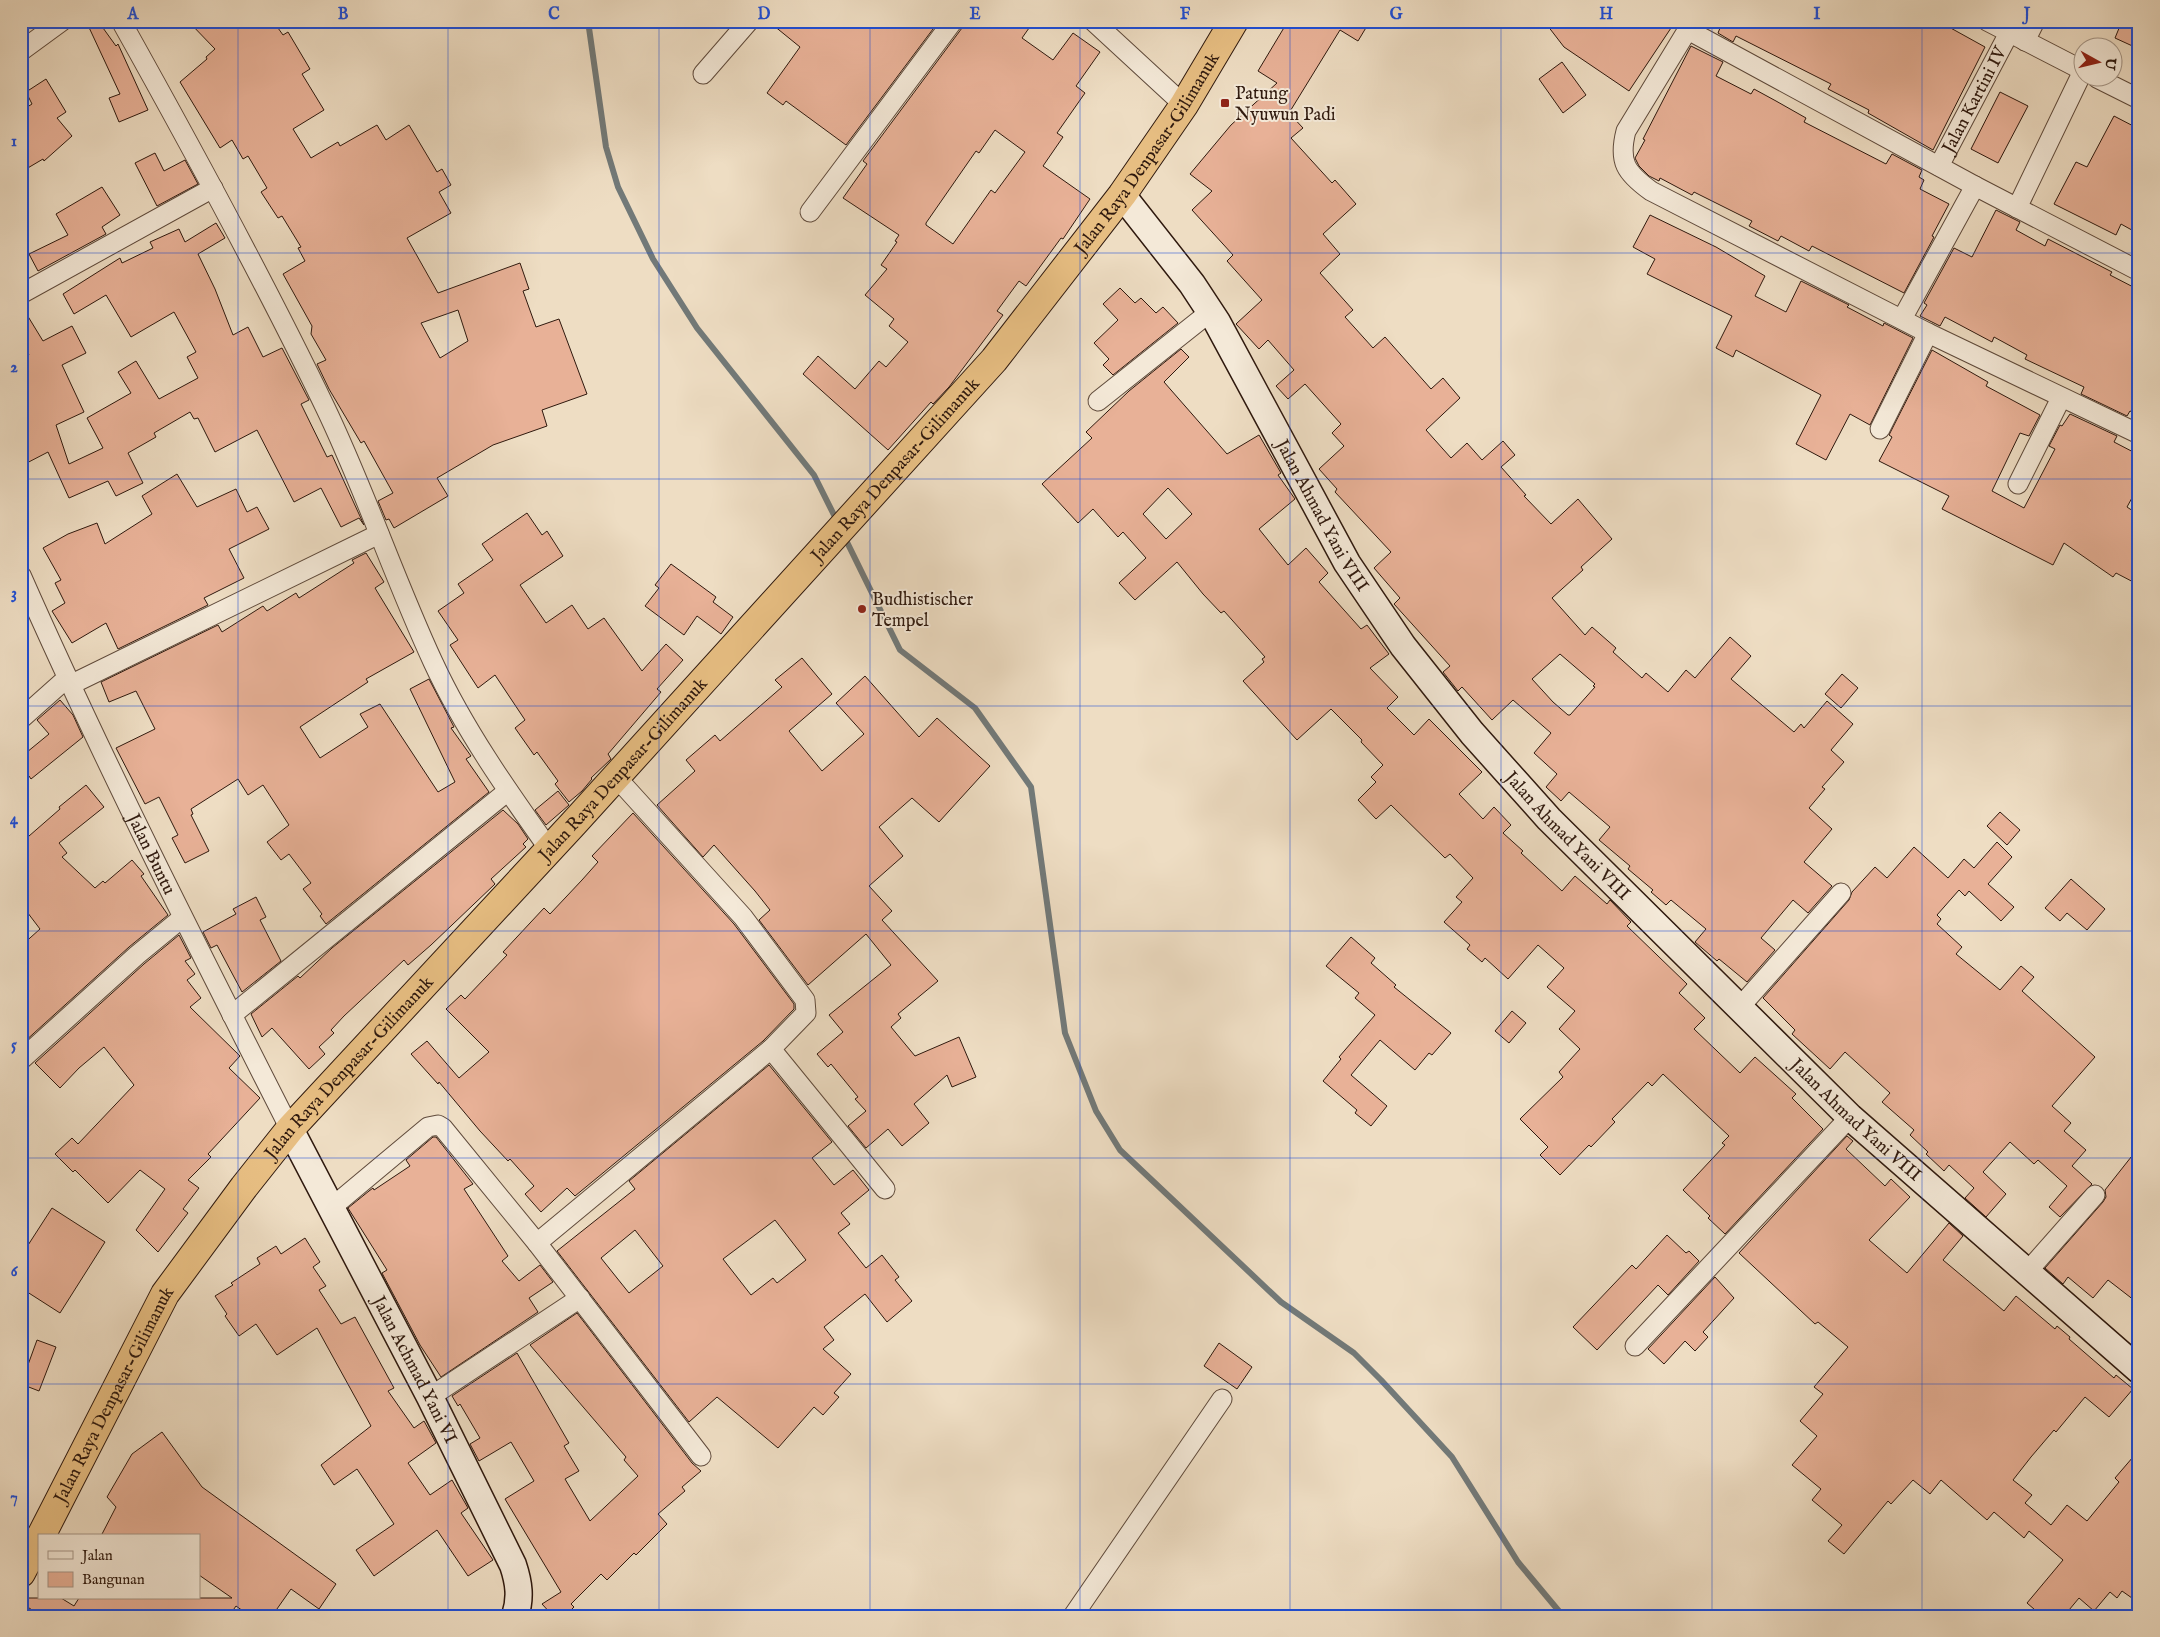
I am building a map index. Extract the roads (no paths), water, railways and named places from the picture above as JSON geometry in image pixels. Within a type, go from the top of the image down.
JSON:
[{"type":"highway","name":"Jalan Raya Denpasar-Gilimanuk","points":[[41,1534],[165,1294],[244,1187],[290,1129],[616,777],[994,360],[1122,195],[1184,105],[1234,21]]},
{"type":"highway","points":[[21,1574],[38,1541]]},
{"type":"street","points":[[21,51],[62,21]]},
{"type":"street","points":[[121,21],[213,188],[325,408],[434,664],[466,725],[508,791],[549,849]]},
{"type":"street","points":[[703,74],[749,21]]},
{"type":"street","points":[[810,212],[952,21]]},
{"type":"street","points":[[1093,21],[1184,105]]},
{"type":"street","points":[[1987,21],[2072,67]]},
{"type":"street","name":"Jalan Kartini IV","points":[[1939,166],[2017,37],[2035,21]]},
{"type":"street","points":[[2139,271],[1975,186],[1690,26],[1626,131],[1622,146],[1624,164],[1632,178],[1651,191],[1928,333],[2139,434]]},
{"type":"street","points":[[2017,208],[2074,88]]},
{"type":"street","points":[[2117,88],[2139,99]]},
{"type":"street","points":[[1902,319],[1975,186]]},
{"type":"street","points":[[21,294],[213,188]]},
{"type":"street","name":"Jalan Ahmad Yani VIII","points":[[1122,195],[1165,249],[1210,312],[1347,562],[1403,646],[1472,733],[1549,819],[1850,1117],[2139,1370]]},
{"type":"street","points":[[1098,401],[1210,312]]},
{"type":"street","points":[[1880,429],[1928,333]]},
{"type":"street","points":[[2018,484],[2061,398]]},
{"type":"street","points":[[21,719],[68,681],[379,534]]},
{"type":"street","name":"Jalan Buntu","points":[[21,575],[68,681],[182,918],[290,1129]]},
{"type":"street","points":[[537,1243],[771,1049],[803,1017],[807,1008],[805,1000],[743,917],[616,777]]},
{"type":"street","points":[[232,1015],[508,791]]},
{"type":"street","points":[[1739,1008],[1841,893]]},
{"type":"street","points":[[21,1060],[123,968],[182,918]]},
{"type":"street","points":[[771,1049],[885,1189]]},
{"type":"street","points":[[1635,1346],[1850,1117]]},
{"type":"street","points":[[331,1208],[428,1127],[438,1125],[443,1128],[537,1243],[701,1456]]},
{"type":"street","name":"Jalan Achmad Yani VI","points":[[290,1129],[430,1397],[513,1565],[520,1597],[515,1616]]},
{"type":"street","points":[[2026,1272],[2095,1194]]},
{"type":"street","points":[[430,1397],[580,1298]]},
{"type":"street","points":[[1073,1616],[1222,1399]]},
{"type":"waterway","points":[[588,21],[606,147],[618,187],[653,259],[697,328],[814,475],[838,523]]},
{"type":"waterway","points":[[844,536],[900,650],[975,708],[1031,787],[1065,1033],[1096,1111],[1120,1150],[1281,1302],[1354,1353],[1381,1380],[1452,1457],[1518,1562],[1563,1616]]},
{"type":"place","name":"Patung Nyuwun Padi","points":[[1225,103]]},
{"type":"place","name":"Budhistischer Tempel","points":[[862,609]]}]
